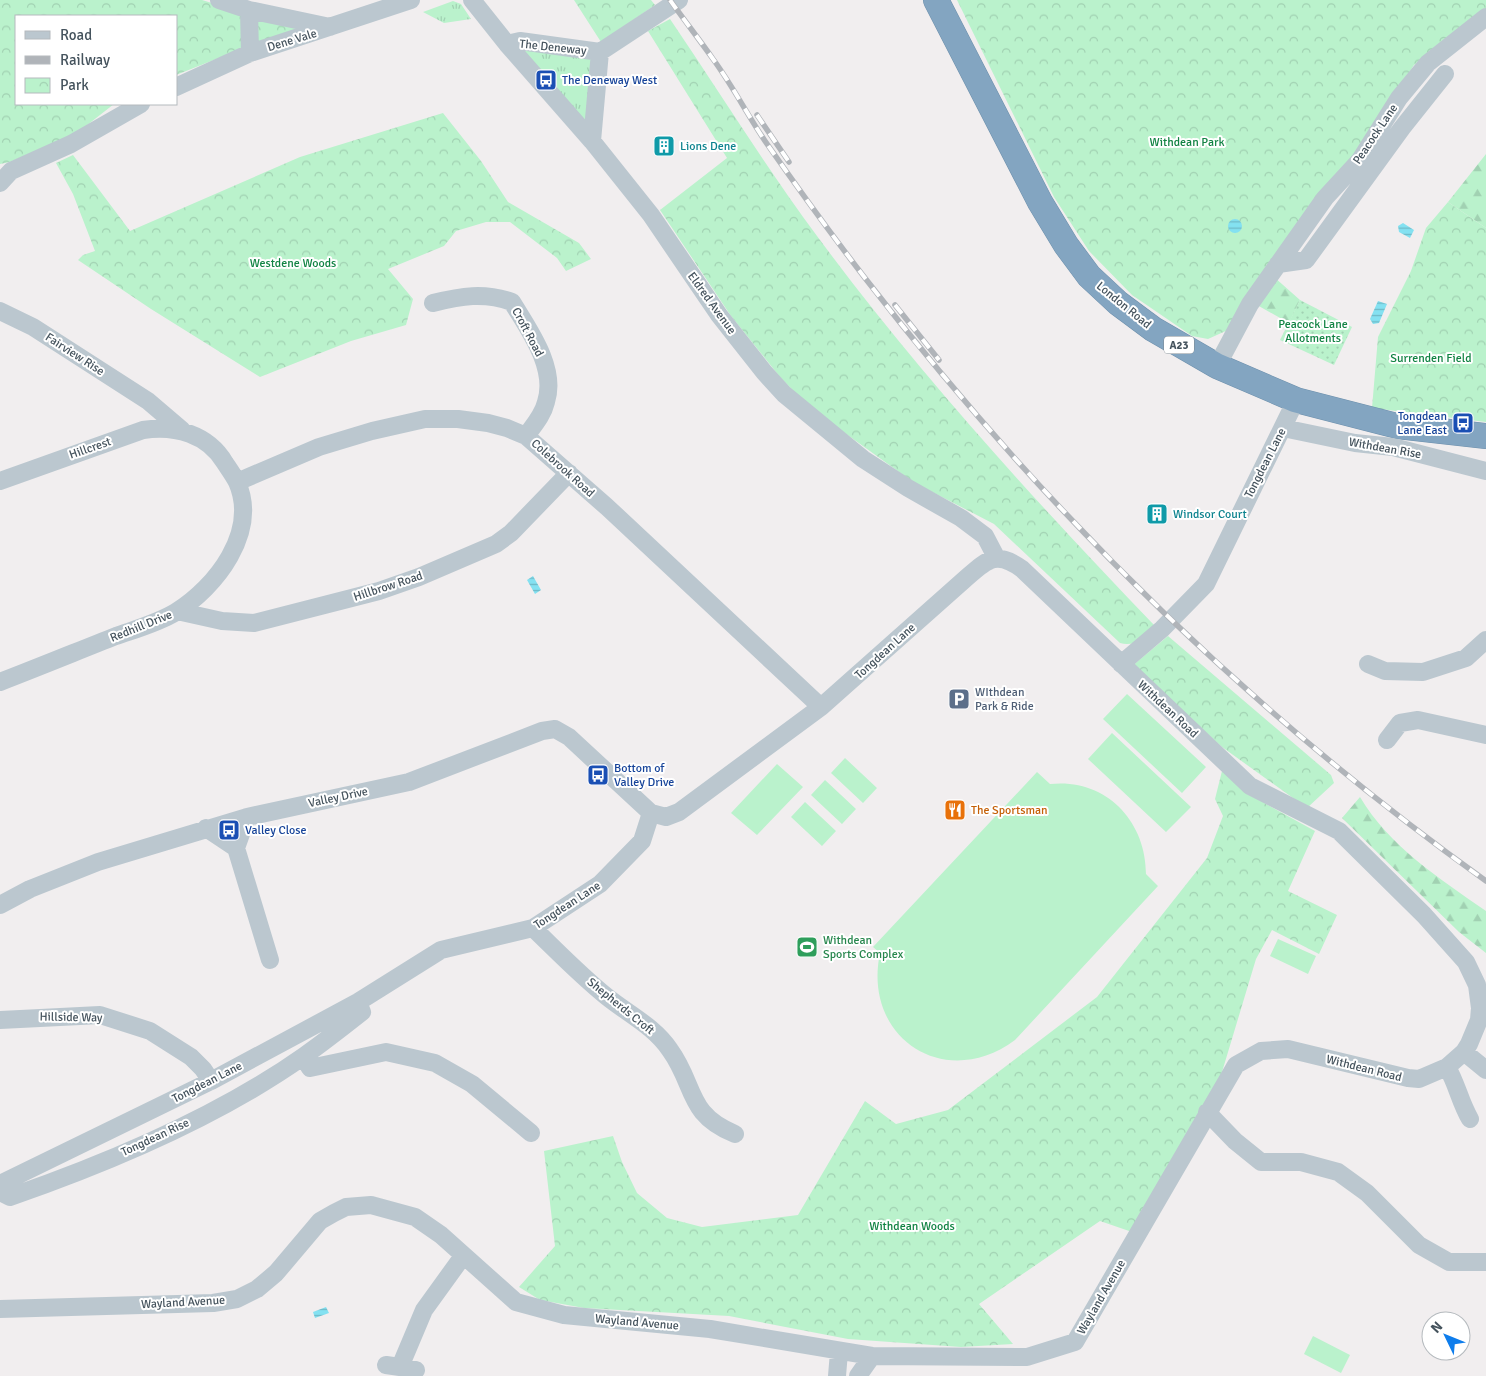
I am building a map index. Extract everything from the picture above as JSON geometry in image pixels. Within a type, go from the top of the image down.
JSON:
[{"type":"highway","name":"London Road","points":[[936,0],[1040,202],[1066,245],[1089,276],[1118,303],[1153,329],[1217,366],[1296,400],[1397,426],[1486,436]]},
{"type":"street","points":[[219,0],[249,10],[332,27]]},
{"type":"street","name":"Dene Vale","points":[[178,86],[250,53],[411,0]]},
{"type":"street","name":"Eldred Avenue","points":[[472,0],[507,44],[592,141],[651,215],[719,315],[784,394],[864,459],[908,488],[961,518],[985,536],[996,557]]},
{"type":"street","name":"The Deneway","points":[[507,44],[520,41],[600,52],[679,0]]},
{"type":"street","points":[[249,10],[250,53]]},
{"type":"street","name":"Peacock Lane","points":[[1217,366],[1250,304],[1325,198],[1360,160],[1399,98],[1428,63],[1486,17]]},
{"type":"street","name":"The Deneway","points":[[592,141],[600,52]]},
{"type":"street","name":"Peacock Lane","points":[[1278,264],[1306,260],[1402,128],[1445,74]]},
{"type":"street","points":[[4,175],[71,144],[139,105]]},
{"type":"street","name":"Croft Road","points":[[433,303],[475,294],[501,298],[512,302],[541,354],[548,377],[549,390],[546,403],[541,415],[526,436]]},
{"type":"street","name":"Fairview Rise","points":[[0,311],[33,327],[148,401],[182,430]]},
{"type":"street","name":"Tongdean Lane","points":[[1119,662],[1162,629],[1206,584],[1296,400]]},
{"type":"street","points":[[143,430],[148,401]]},
{"type":"street","name":"Colebrook Road","points":[[237,482],[319,448],[372,432],[426,420],[458,419],[488,423],[526,436],[569,473],[821,707]]},
{"type":"street","name":"Hillcrest","points":[[0,481],[143,430],[161,427],[182,430]]},
{"type":"street","name":"Withdean Rise","points":[[1283,428],[1355,443],[1393,447],[1486,471]]},
{"type":"street","name":"Redhill Drive","points":[[0,682],[177,611],[202,590],[223,568],[237,544],[242,520],[242,499],[237,482],[222,456],[202,438],[182,430]]},
{"type":"street","name":"Hillbrow Road","points":[[177,611],[222,621],[254,623],[379,591],[419,577],[496,544],[511,533],[569,473]]},
{"type":"street","points":[[996,557],[1009,559],[1022,569],[1119,662]]},
{"type":"street","name":"Tongdean Lane","points":[[0,1184],[211,1081],[358,1002],[441,950],[533,928],[600,884],[642,841],[651,813],[666,817],[679,812],[821,707],[964,580],[996,557]]},
{"type":"street","points":[[1368,664],[1385,671],[1422,672],[1466,658],[1486,640]]},
{"type":"street","name":"Withdean Road","points":[[1119,662],[1250,786],[1339,831],[1406,896],[1466,962],[1477,985],[1480,1008],[1474,1034],[1464,1052],[1448,1067],[1419,1078],[1408,1078],[1288,1049],[1261,1051],[1236,1066],[1207,1112]]},
{"type":"street","points":[[1387,740],[1400,723],[1418,720],[1486,736]]},
{"type":"street","name":"Valley Drive","points":[[0,905],[30,890],[98,862],[247,817],[409,782],[542,731],[555,729],[569,737],[651,813]]},
{"type":"street","points":[[247,817],[236,848],[270,960]]},
{"type":"street","points":[[206,828],[236,848]]},
{"type":"street","name":"Shepherds Croft","points":[[533,928],[606,996],[655,1032],[671,1050],[697,1107],[717,1127],[735,1134]]},
{"type":"street","name":"Tongdean Rise","points":[[0,1192],[10,1197],[85,1170],[219,1107],[303,1057],[362,1012],[358,1002]]},
{"type":"street","name":"Hillside Way","points":[[0,1020],[100,1015],[150,1031],[191,1057],[203,1069],[211,1081]]},
{"type":"street","points":[[303,1057],[310,1068],[386,1052],[435,1063],[472,1084],[531,1133]]},
{"type":"street","points":[[1464,1052],[1486,1070]]},
{"type":"street","points":[[1448,1067],[1457,1084],[1460,1103],[1470,1119]]},
{"type":"street","points":[[1207,1112],[1235,1141],[1261,1162],[1301,1162],[1338,1172],[1367,1193],[1419,1245],[1449,1262],[1486,1262]]},
{"type":"street","name":"Wayland Avenue","points":[[0,1309],[213,1303],[236,1299],[257,1290],[276,1273],[320,1222],[346,1207],[371,1205],[415,1218],[442,1235],[516,1302],[564,1315],[710,1329],[872,1356],[1028,1357],[1075,1342],[1207,1112]]},
{"type":"street","points":[[401,1367],[424,1310],[463,1256]]},
{"type":"street","points":[[837,1376],[839,1352]]},
{"type":"street","points":[[858,1376],[872,1356]]},
{"type":"green space","points":[[0,0],[202,0],[264,19],[309,27],[239,50],[178,74],[178,15],[15,15],[15,105],[113,105],[77,133],[10,162],[0,164]]},
{"type":"green space","points":[[574,0],[651,0],[655,5],[601,42]]},
{"type":"green space","name":"Withdean Park","points":[[957,0],[1486,0],[1486,9],[1414,65],[1354,159],[1228,330],[1208,339],[1192,336],[1132,295],[1089,251],[1054,197]]},
{"type":"green space","points":[[453,1],[461,4],[471,19],[444,23],[423,12]]},
{"type":"green space","points":[[670,19],[798,210],[896,338],[1022,484],[1154,625],[1139,640],[1131,644],[1120,643],[994,524],[913,482],[810,408],[780,377],[731,316],[660,210],[727,158],[648,31]]},
{"type":"green space","points":[[525,49],[592,59],[588,118],[584,122],[523,52]]},
{"type":"green space","name":"Westdene Woods","points":[[443,113],[481,161],[508,202],[579,243],[591,259],[566,271],[557,258],[510,222],[486,222],[456,231],[444,246],[388,269],[413,299],[406,325],[351,341],[260,377],[151,309],[78,260],[83,255],[95,251],[73,194],[56,163],[73,155],[130,231],[300,157]]},
{"type":"green space","points":[[1486,154],[1486,228],[1448,202]]},
{"type":"green space","name":"Surrenden Field","points":[[1448,202],[1486,228],[1486,422],[1372,408],[1378,337],[1411,271],[1426,228]]},
{"type":"green space","points":[[1274,277],[1300,300],[1289,323],[1257,305]]},
{"type":"green space","name":"Peacock Lane Allotments","points":[[1300,300],[1352,327],[1334,365],[1280,340]]},
{"type":"green space","points":[[1168,636],[1331,775],[1334,783],[1307,808],[1222,747],[1132,666]]},
{"type":"green space","points":[[1127,694],[1206,767],[1182,793],[1103,719]]},
{"type":"green space","points":[[1112,733],[1191,807],[1166,832],[1088,759]]},
{"type":"green space","points":[[845,758],[877,788],[863,803],[831,773]]},
{"type":"green space","points":[[777,764],[803,787],[757,835],[731,813]]},
{"type":"green space","name":"Withdean Woods","points":[[1222,771],[1266,804],[1315,831],[1288,891],[1337,915],[1319,954],[1272,930],[1256,959],[1219,1082],[1132,1232],[1100,1221],[979,1304],[1013,1344],[961,1347],[848,1339],[729,1316],[584,1308],[540,1300],[519,1287],[555,1246],[544,1151],[613,1136],[622,1162],[637,1193],[667,1218],[702,1227],[798,1215],[865,1101],[896,1124],[948,1110],[1097,997],[1207,858],[1223,816],[1215,799]]},
{"type":"green space","points":[[1037,772],[1050,784],[1070,784],[1088,788],[1105,796],[1119,806],[1139,836],[1144,854],[1146,874],[1158,886],[1015,1040],[988,1055],[962,1060],[937,1058],[914,1048],[896,1032],[884,1010],[878,983],[880,953],[873,947]]},
{"type":"green space","points":[[825,780],[856,809],[842,824],[811,795]]},
{"type":"green space","points":[[1360,797],[1385,831],[1400,846],[1434,874],[1486,911],[1486,953],[1459,932],[1342,818]]},
{"type":"green space","points":[[805,802],[836,831],[822,846],[791,817]]},
{"type":"green space","points":[[1278,939],[1316,956],[1308,974],[1270,956]]},
{"type":"green space","points":[[1313,1336],[1350,1355],[1341,1373],[1304,1354]]},
{"type":"water","points":[[1235,219],[1240,221],[1242,226],[1240,231],[1235,233],[1230,231],[1228,226],[1230,221]]},
{"type":"water","points":[[1403,223],[1414,230],[1410,238],[1399,232],[1398,226]]},
{"type":"water","points":[[1378,301],[1387,304],[1379,323],[1373,324],[1370,319]]},
{"type":"water","points":[[533,576],[541,590],[535,594],[527,580]]},
{"type":"water","points":[[326,1307],[329,1313],[315,1318],[313,1312]]},
{"type":"railway","points":[[670,0],[720,69],[758,131],[865,278],[933,363],[1077,525],[1153,602],[1232,677],[1314,748],[1399,816],[1486,881]]},
{"type":"railway","points":[[757,115],[789,162]]},
{"type":"railway","points":[[895,305],[939,360]]},
{"type":"place","name":"The Deneway West","points":[[546,80]]},
{"type":"place","name":"Lions Dene","points":[[664,146]]},
{"type":"place","name":"Tongdean Lane East","points":[[1463,423]]},
{"type":"place","name":"Windsor Court","points":[[1157,514]]},
{"type":"place","name":"WIthdean Park & Ride","points":[[959,699]]},
{"type":"place","name":"Bottom of Valley Drive","points":[[598,775]]},
{"type":"place","name":"The Sportsman","points":[[955,810]]},
{"type":"place","name":"Valley Close","points":[[229,830]]},
{"type":"place","name":"Withdean Sports Complex","points":[[807,947]]}]
